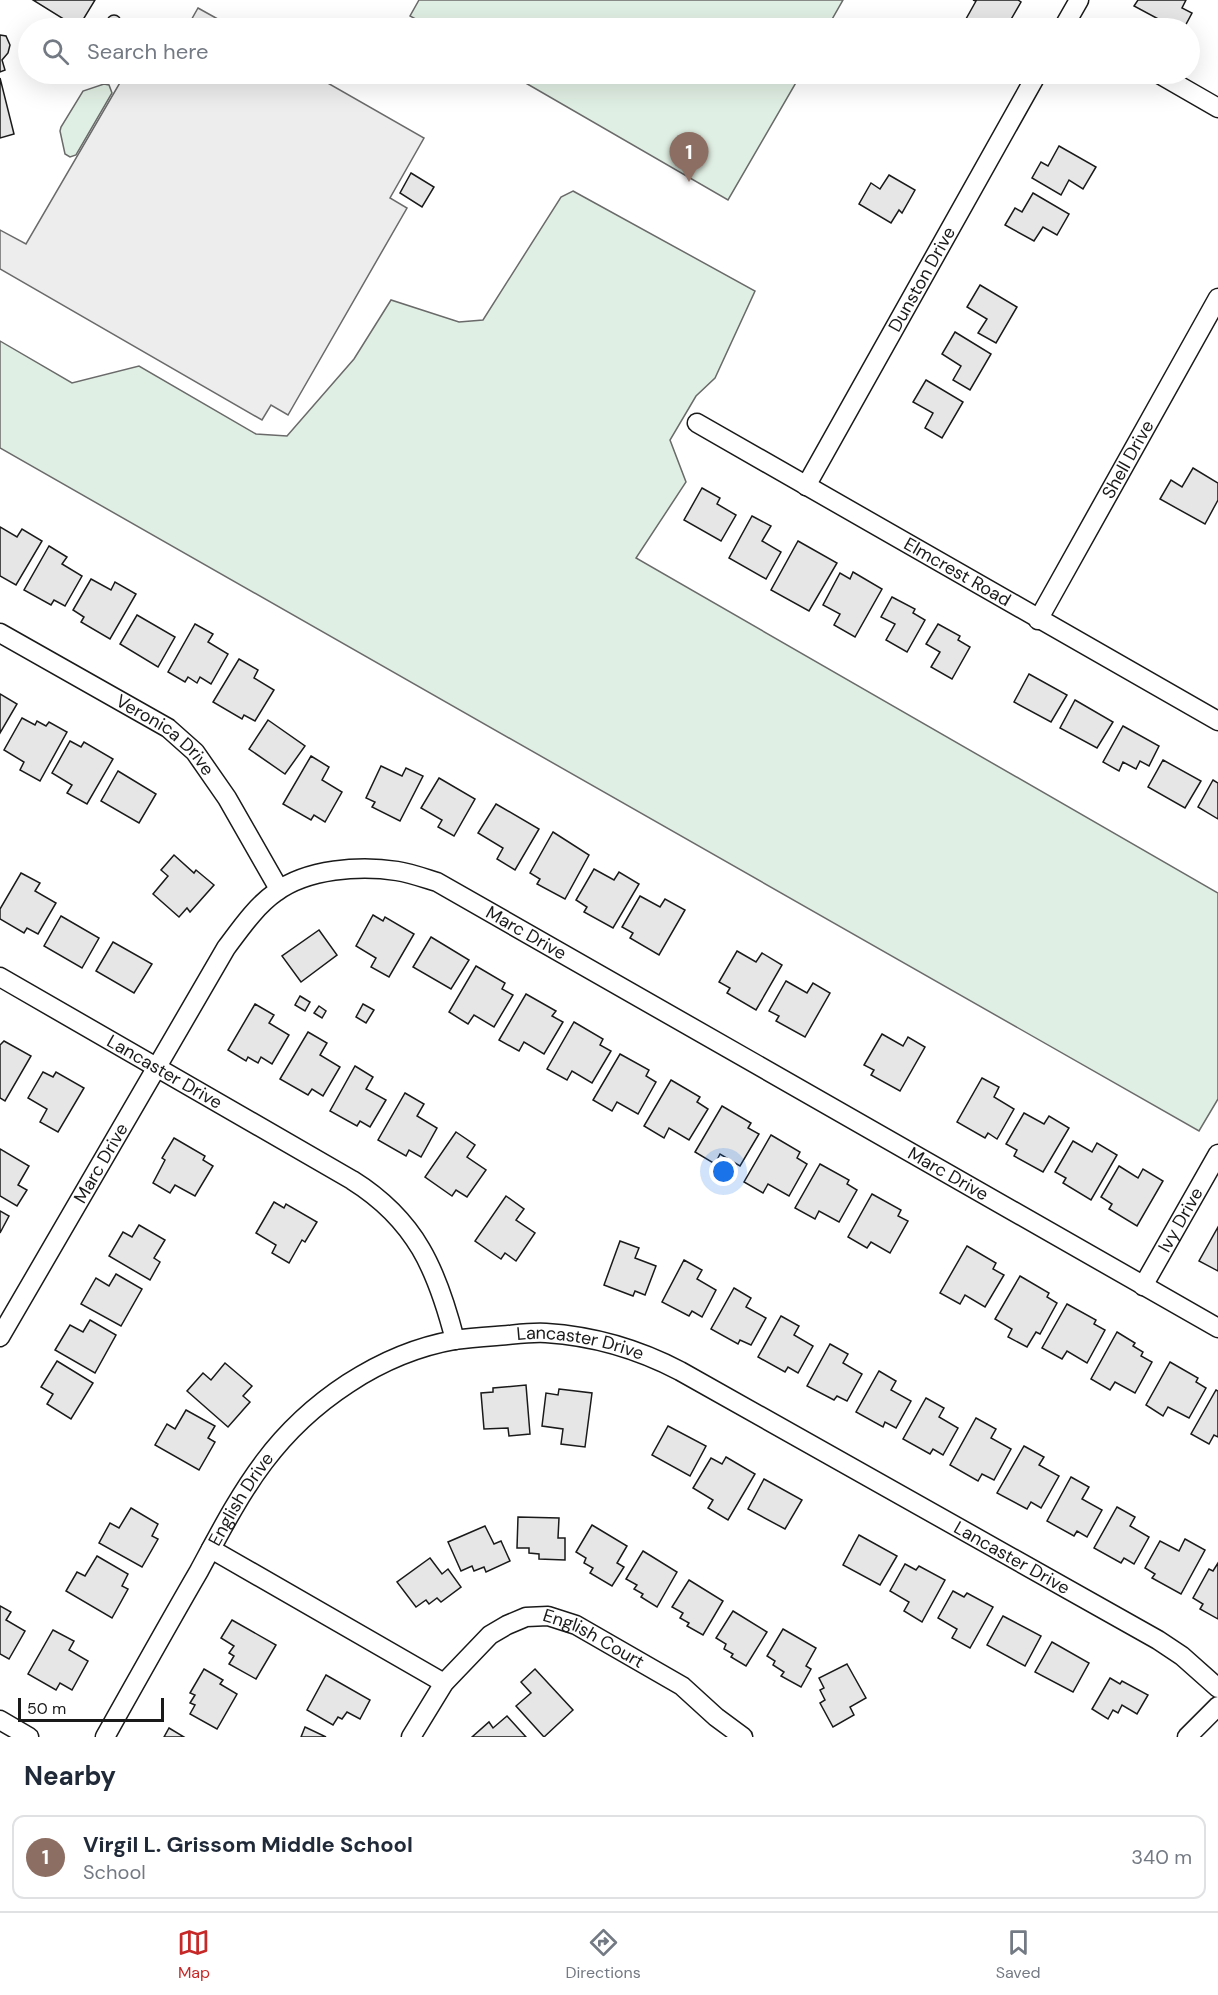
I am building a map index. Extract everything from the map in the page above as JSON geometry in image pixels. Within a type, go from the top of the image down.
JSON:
[{"type":"street","points":[[1073,18],[1079,0]]},
{"type":"street","name":"Dunston Drive","points":[[806,486],[1031,84]]},
{"type":"street","points":[[1176,84],[1218,108]]},
{"type":"street","name":"Shell Drive","points":[[1038,620],[1218,298]]},
{"type":"street","name":"Elmcrest Road","points":[[697,423],[1218,721]]},
{"type":"street","name":"Veronica Drive","points":[[0,633],[168,728],[195,752],[227,798],[279,890]]},
{"type":"street","name":"Marc Drive","points":[[0,1337],[226,948],[248,920],[279,890],[329,871],[362,868],[399,871],[437,882],[1218,1328]]},
{"type":"street","name":"Lancaster Drive","points":[[0,977],[352,1180],[387,1207],[414,1237],[429,1261],[447,1307],[454,1340],[544,1333],[602,1341],[659,1360],[1158,1640],[1182,1656],[1218,1688]]},
{"type":"street","name":"Ivy Drive","points":[[1143,1286],[1218,1154]]},
{"type":"street","name":"English Drive","points":[[105,1737],[211,1548],[263,1463],[288,1434],[321,1403],[351,1381],[382,1364],[454,1340]]},
{"type":"street","points":[[211,1548],[444,1683]]},
{"type":"street","name":"English Court","points":[[411,1737],[444,1683],[490,1635],[526,1617],[548,1616],[576,1625],[682,1686],[716,1718],[743,1737]]},
{"type":"street","points":[[1187,1737],[1218,1706]]},
{"type":"street","points":[[0,1720],[29,1737]]},
{"type":"green space","points":[[419,0],[843,0],[833,18],[414,18],[410,16]]},
{"type":"green space","points":[[104,84],[109,85],[112,93],[76,155],[70,157],[65,154],[61,127],[83,91]]},
{"type":"green space","points":[[527,84],[795,84],[728,200]]},
{"type":"green space","points":[[573,191],[755,291],[715,378],[696,396],[670,440],[686,482],[636,558],[1218,893],[1218,1099],[1199,1131],[0,448],[0,341],[72,383],[139,366],[256,434],[287,436],[354,359],[391,300],[459,322],[483,320],[561,197]]},
{"type":"shaded area","points":[[198,8],[216,18],[192,18]]},
{"type":"shaded area","points":[[119,84],[330,84],[424,138],[390,198],[407,208],[288,415],[271,405],[262,420],[0,269],[0,230],[26,244]]},
{"type":"building","points":[[33,0],[95,0],[84,18],[62,18]]},
{"type":"building","points":[[973,0],[1018,0],[1021,2],[1012,18],[967,18],[976,1]]},
{"type":"building","points":[[1138,0],[1186,0],[1182,8],[1192,13],[1189,18],[1156,18],[1134,6]]},
{"type":"building","points":[[0,35],[6,36],[10,45],[8,53],[2,60],[5,70],[0,72]]},
{"type":"building","points":[[0,78],[14,134],[0,138]]},
{"type":"building","points":[[1059,146],[1096,167],[1083,189],[1069,180],[1061,195],[1032,178],[1041,162],[1048,166]]},
{"type":"building","points":[[411,173],[434,187],[422,207],[400,193]]},
{"type":"building","points":[[889,175],[915,190],[902,213],[899,210],[891,223],[859,204],[871,183],[880,189]]},
{"type":"building","points":[[1033,193],[1069,214],[1057,235],[1043,227],[1034,241],[1005,225],[1015,208],[1022,212]]},
{"type":"building","points":[[980,285],[1017,307],[996,343],[978,333],[987,319],[967,307]]},
{"type":"building","points":[[955,332],[991,354],[970,390],[953,380],[961,366],[942,354]]},
{"type":"building","points":[[926,380],[963,402],[942,438],[925,428],[933,413],[913,402]]},
{"type":"building","points":[[1193,468],[1218,483],[1218,500],[1205,524],[1160,499],[1171,480],[1182,487]]},
{"type":"building","points":[[702,488],[720,498],[717,504],[736,515],[721,541],[684,520]]},
{"type":"building","points":[[752,516],[771,526],[762,541],[781,552],[766,579],[729,558]]},
{"type":"building","points":[[0,527],[17,537],[22,529],[42,541],[16,585],[0,576]]},
{"type":"building","points":[[798,541],[837,563],[809,611],[771,590]]},
{"type":"building","points":[[49,546],[67,557],[62,564],[82,576],[65,606],[54,600],[51,605],[24,590]]},
{"type":"building","points":[[853,572],[882,589],[855,637],[834,625],[840,614],[823,605],[840,573],[850,579]]},
{"type":"building","points":[[91,579],[111,590],[115,582],[136,594],[110,639],[81,622],[84,617],[73,610]]},
{"type":"building","points":[[892,597],[915,609],[913,613],[925,620],[907,652],[886,640],[895,624],[881,617]]},
{"type":"building","points":[[137,615],[175,637],[158,667],[120,644]]},
{"type":"building","points":[[195,624],[213,634],[208,642],[228,654],[211,684],[200,677],[197,683],[188,677],[185,682],[168,672]]},
{"type":"building","points":[[938,624],[960,636],[958,640],[970,647],[952,679],[931,667],[940,652],[926,644]]},
{"type":"building","points":[[239,659],[258,670],[254,678],[274,690],[255,721],[244,715],[242,719],[213,702]]},
{"type":"building","points":[[1029,674],[1067,695],[1051,722],[1014,702]]},
{"type":"building","points":[[0,694],[17,704],[0,733]]},
{"type":"building","points":[[1075,700],[1113,722],[1097,748],[1060,728]]},
{"type":"building","points":[[22,718],[35,725],[37,721],[46,726],[49,722],[67,732],[40,781],[20,770],[24,762],[4,750]]},
{"type":"building","points":[[268,720],[305,746],[285,774],[249,749]]},
{"type":"building","points":[[1123,726],[1159,746],[1149,766],[1140,761],[1136,769],[1123,762],[1119,771],[1103,762]]},
{"type":"building","points":[[70,741],[81,747],[84,742],[113,759],[87,804],[67,793],[72,785],[52,773]]},
{"type":"building","points":[[311,756],[329,767],[322,780],[342,792],[325,822],[314,815],[311,820],[283,804]]},
{"type":"building","points":[[1163,760],[1201,781],[1185,808],[1148,787]]},
{"type":"building","points":[[381,766],[402,776],[406,768],[423,776],[400,821],[372,807],[375,802],[366,798]]},
{"type":"building","points":[[118,771],[156,794],[139,823],[101,801]]},
{"type":"building","points":[[439,778],[475,799],[454,836],[438,827],[442,820],[421,808]]},
{"type":"building","points":[[1213,780],[1218,783],[1218,819],[1198,807]]},
{"type":"building","points":[[496,804],[539,829],[515,870],[497,859],[503,848],[478,833]]},
{"type":"building","points":[[553,832],[589,855],[565,899],[537,884],[540,879],[530,873]]},
{"type":"building","points":[[174,855],[194,873],[196,870],[214,885],[190,912],[187,908],[179,917],[153,894],[168,876],[161,870]]},
{"type":"building","points":[[594,869],[614,880],[619,872],[639,884],[613,928],[584,912],[587,907],[576,900]]},
{"type":"building","points":[[21,873],[40,883],[35,891],[56,903],[38,934],[27,928],[24,933],[0,919],[0,909]]},
{"type":"building","points":[[640,896],[660,907],[665,899],[685,910],[659,955],[630,938],[633,933],[622,927]]},
{"type":"building","points":[[373,915],[383,921],[385,917],[414,934],[389,977],[371,967],[376,958],[356,946]]},
{"type":"building","points":[[61,916],[99,938],[82,968],[44,946]]},
{"type":"building","points":[[319,930],[337,955],[301,982],[282,956]]},
{"type":"building","points":[[431,937],[469,960],[451,989],[413,967]]},
{"type":"building","points":[[113,942],[152,964],[134,993],[96,971]]},
{"type":"building","points":[[737,951],[756,962],[762,953],[782,965],[756,1010],[727,993],[730,988],[719,982]]},
{"type":"building","points":[[476,966],[505,983],[502,989],[513,995],[494,1027],[474,1015],[468,1024],[449,1012]]},
{"type":"building","points":[[786,981],[807,993],[813,983],[830,993],[805,1037],[776,1021],[779,1016],[769,1011]]},
{"type":"building","points":[[526,994],[556,1011],[552,1016],[563,1022],[544,1054],[524,1042],[519,1051],[499,1040]]},
{"type":"building","points":[[300,996],[310,1002],[305,1011],[295,1005]]},
{"type":"building","points":[[255,1004],[274,1015],[269,1023],[289,1035],[272,1064],[261,1057],[258,1063],[248,1057],[246,1061],[228,1050]]},
{"type":"building","points":[[363,1004],[374,1010],[366,1023],[356,1017]]},
{"type":"building","points":[[319,1006],[326,1011],[322,1018],[314,1013]]},
{"type":"building","points":[[574,1022],[603,1039],[600,1045],[611,1051],[592,1083],[572,1071],[567,1080],[547,1069]]},
{"type":"building","points":[[308,1032],[327,1043],[320,1055],[340,1067],[323,1096],[312,1089],[308,1095],[280,1079]]},
{"type":"building","points":[[882,1034],[903,1046],[908,1037],[925,1047],[900,1091],[871,1075],[874,1070],[864,1065]]},
{"type":"building","points":[[4,1041],[31,1056],[5,1101],[0,1098],[0,1045]]},
{"type":"building","points":[[620,1054],[649,1070],[646,1076],[656,1082],[638,1114],[617,1102],[612,1111],[593,1100]]},
{"type":"building","points":[[355,1066],[373,1077],[366,1089],[386,1100],[370,1127],[360,1121],[357,1126],[330,1111]]},
{"type":"building","points":[[43,1072],[53,1077],[56,1072],[84,1088],[58,1132],[40,1122],[47,1109],[28,1098]]},
{"type":"building","points":[[982,1078],[999,1087],[994,1097],[1014,1109],[997,1139],[988,1133],[985,1138],[957,1122]]},
{"type":"building","points":[[671,1080],[700,1097],[697,1102],[708,1109],[689,1140],[669,1128],[664,1138],[644,1126]]},
{"type":"building","points":[[405,1093],[424,1104],[417,1116],[437,1128],[421,1157],[409,1150],[406,1156],[378,1140]]},
{"type":"building","points":[[722,1106],[751,1123],[748,1128],[759,1134],[740,1166],[720,1154],[715,1164],[695,1152]]},
{"type":"building","points":[[1024,1113],[1044,1124],[1049,1116],[1069,1128],[1043,1172],[1014,1156],[1017,1150],[1006,1144]]},
{"type":"building","points":[[456,1132],[475,1145],[467,1157],[486,1170],[467,1197],[456,1190],[452,1196],[425,1177]]},
{"type":"building","points":[[771,1135],[800,1152],[797,1158],[807,1164],[789,1196],[768,1184],[763,1193],[744,1182]]},
{"type":"building","points":[[174,1138],[205,1156],[203,1160],[213,1166],[195,1196],[175,1185],[170,1193],[153,1183],[165,1160],[162,1158]]},
{"type":"building","points":[[1073,1141],[1092,1152],[1097,1143],[1117,1155],[1091,1200],[1063,1183],[1066,1178],[1055,1172]]},
{"type":"building","points":[[0,1149],[29,1166],[18,1185],[27,1190],[17,1206],[0,1196]]},
{"type":"building","points":[[820,1164],[849,1180],[847,1184],[857,1190],[839,1222],[819,1211],[815,1219],[795,1208]]},
{"type":"building","points":[[1119,1166],[1138,1178],[1143,1169],[1163,1181],[1137,1226],[1109,1209],[1112,1204],[1101,1197]]},
{"type":"building","points":[[872,1194],[901,1210],[898,1216],[908,1221],[890,1253],[871,1242],[867,1248],[848,1237]]},
{"type":"building","points":[[506,1196],[524,1209],[516,1220],[535,1233],[516,1261],[505,1253],[501,1259],[475,1241]]},
{"type":"building","points":[[274,1202],[284,1208],[286,1204],[317,1222],[305,1242],[302,1240],[289,1263],[272,1253],[276,1245],[256,1233]]},
{"type":"building","points":[[0,1211],[9,1216],[0,1233]]},
{"type":"building","points":[[139,1225],[165,1240],[154,1258],[160,1262],[150,1280],[109,1256],[123,1232],[132,1237]]},
{"type":"building","points":[[1218,1227],[1218,1271],[1199,1261]]},
{"type":"building","points":[[620,1241],[639,1248],[635,1258],[656,1266],[645,1295],[635,1291],[633,1296],[604,1285]]},
{"type":"building","points":[[967,1246],[996,1263],[993,1269],[1004,1275],[985,1307],[965,1295],[960,1304],[940,1293]]},
{"type":"building","points":[[684,1260],[702,1270],[697,1279],[716,1290],[702,1317],[692,1311],[689,1316],[662,1302]]},
{"type":"building","points":[[116,1274],[142,1289],[121,1326],[81,1304],[96,1278],[109,1286]]},
{"type":"building","points":[[1020,1276],[1049,1293],[1047,1297],[1057,1303],[1040,1334],[1036,1332],[1027,1347],[1008,1337],[1012,1329],[995,1319]]},
{"type":"building","points":[[734,1288],[751,1298],[746,1307],[766,1318],[751,1345],[740,1340],[738,1344],[711,1329]]},
{"type":"building","points":[[1067,1304],[1096,1320],[1094,1324],[1105,1330],[1087,1363],[1067,1351],[1062,1359],[1042,1348]]},
{"type":"building","points":[[781,1316],[799,1326],[794,1335],[813,1346],[798,1373],[788,1367],[785,1372],[758,1357]]},
{"type":"building","points":[[90,1320],[116,1335],[95,1373],[55,1350],[70,1325],[83,1332]]},
{"type":"building","points":[[1117,1332],[1135,1343],[1133,1346],[1143,1352],[1141,1356],[1152,1362],[1135,1393],[1115,1382],[1110,1390],[1091,1379]]},
{"type":"building","points":[[830,1344],[848,1354],[843,1363],[862,1374],[847,1401],[837,1396],[834,1400],[807,1386]]},
{"type":"building","points":[[57,1361],[93,1383],[71,1419],[47,1404],[53,1394],[41,1387]]},
{"type":"building","points":[[1170,1362],[1198,1378],[1196,1382],[1206,1388],[1189,1418],[1168,1407],[1163,1416],[1146,1405]]},
{"type":"building","points":[[225,1363],[252,1386],[243,1396],[250,1402],[228,1427],[187,1391],[203,1373],[211,1380]]},
{"type":"building","points":[[879,1371],[896,1381],[891,1390],[911,1401],[896,1428],[885,1422],[883,1427],[856,1412]]},
{"type":"building","points":[[526,1385],[530,1434],[509,1436],[508,1428],[484,1429],[481,1393],[493,1392],[493,1388]]},
{"type":"building","points":[[559,1389],[592,1393],[585,1447],[561,1444],[563,1429],[542,1426],[546,1393],[558,1395]]},
{"type":"building","points":[[1216,1390],[1218,1391],[1218,1437],[1214,1435],[1209,1444],[1191,1434]]},
{"type":"building","points":[[926,1398],[944,1408],[939,1417],[958,1428],[943,1455],[933,1449],[930,1454],[903,1439]]},
{"type":"building","points":[[186,1410],[215,1426],[208,1438],[215,1442],[199,1470],[155,1445],[167,1424],[175,1429]]},
{"type":"building","points":[[976,1418],[996,1429],[991,1438],[1011,1449],[994,1480],[982,1474],[978,1481],[950,1465]]},
{"type":"building","points":[[668,1426],[706,1446],[690,1476],[652,1455]]},
{"type":"building","points":[[1024,1446],[1044,1457],[1039,1465],[1059,1476],[1041,1508],[1031,1502],[1027,1509],[997,1493]]},
{"type":"building","points":[[726,1457],[755,1474],[728,1520],[708,1508],[713,1500],[693,1488],[711,1458],[722,1464]]},
{"type":"building","points":[[1071,1477],[1089,1487],[1082,1499],[1102,1510],[1087,1537],[1077,1531],[1074,1536],[1047,1521]]},
{"type":"building","points":[[764,1479],[802,1500],[785,1529],[748,1509]]},
{"type":"building","points":[[1117,1507],[1135,1517],[1130,1526],[1149,1537],[1134,1564],[1124,1558],[1121,1563],[1094,1548]]},
{"type":"building","points":[[131,1508],[158,1524],[152,1536],[158,1539],[142,1567],[99,1543],[110,1523],[119,1528]]},
{"type":"building","points":[[518,1517],[559,1518],[558,1538],[565,1538],[565,1560],[539,1559],[539,1554],[529,1553],[529,1548],[517,1548]]},
{"type":"building","points":[[592,1525],[627,1546],[617,1563],[624,1567],[612,1586],[590,1573],[593,1568],[584,1563],[586,1558],[576,1552]]},
{"type":"building","points":[[485,1526],[494,1544],[501,1541],[510,1561],[486,1572],[484,1567],[474,1571],[472,1566],[461,1571],[448,1542]]},
{"type":"building","points":[[859,1535],[897,1556],[880,1585],[843,1565]]},
{"type":"building","points":[[1185,1539],[1205,1550],[1181,1594],[1152,1578],[1155,1574],[1145,1568],[1160,1541],[1179,1551]]},
{"type":"building","points":[[643,1551],[677,1572],[657,1607],[641,1597],[643,1594],[634,1589],[637,1585],[626,1579]]},
{"type":"building","points":[[97,1556],[128,1574],[122,1586],[128,1589],[112,1618],[66,1591],[77,1572],[85,1576]]},
{"type":"building","points":[[430,1558],[442,1574],[448,1569],[461,1587],[441,1602],[437,1598],[429,1604],[426,1600],[416,1607],[397,1582]]},
{"type":"building","points":[[1218,1563],[1218,1619],[1200,1609],[1203,1604],[1193,1598],[1209,1569],[1213,1571]]},
{"type":"building","points":[[905,1564],[916,1570],[919,1566],[945,1580],[922,1622],[904,1611],[909,1602],[890,1591]]},
{"type":"building","points":[[689,1580],[723,1601],[703,1635],[687,1626],[689,1623],[680,1618],[683,1613],[672,1607]]},
{"type":"building","points":[[953,1591],[964,1597],[967,1593],[993,1607],[970,1648],[952,1638],[957,1629],[938,1618]]},
{"type":"building","points":[[0,1606],[11,1612],[6,1620],[25,1631],[9,1659],[0,1654]]},
{"type":"building","points":[[733,1611],[767,1632],[746,1666],[731,1657],[733,1654],[724,1649],[726,1644],[716,1638]]},
{"type":"building","points":[[1003,1616],[1041,1636],[1025,1666],[987,1645]]},
{"type":"building","points":[[232,1620],[276,1645],[256,1679],[229,1664],[234,1656],[229,1653],[234,1646],[221,1638]]},
{"type":"building","points":[[783,1629],[816,1648],[806,1666],[811,1669],[801,1687],[781,1676],[784,1672],[773,1665],[775,1661],[767,1656]]},
{"type":"building","points":[[53,1630],[74,1641],[69,1650],[88,1661],[72,1690],[60,1683],[56,1690],[28,1674]]},
{"type":"building","points":[[1052,1642],[1089,1663],[1073,1692],[1035,1672]]},
{"type":"building","points":[[847,1664],[866,1698],[850,1707],[854,1715],[833,1727],[820,1703],[825,1700],[820,1690],[824,1688],[819,1678]]},
{"type":"building","points":[[204,1669],[223,1680],[220,1684],[237,1694],[217,1729],[190,1714],[195,1705],[190,1703],[195,1695],[190,1693]]},
{"type":"building","points":[[535,1669],[573,1710],[544,1737],[516,1706],[531,1693],[521,1682]]},
{"type":"building","points":[[326,1675],[370,1700],[360,1719],[347,1712],[342,1719],[338,1717],[333,1725],[307,1710]]},
{"type":"building","points":[[1110,1678],[1120,1684],[1122,1681],[1148,1695],[1137,1714],[1122,1705],[1118,1713],[1113,1710],[1108,1719],[1092,1709]]},
{"type":"building","points":[[507,1716],[526,1737],[472,1737],[489,1722],[493,1728]]},
{"type":"building","points":[[305,1727],[326,1737],[301,1737]]},
{"type":"building","points":[[169,1728],[184,1737],[164,1737]]},
{"type":"place","name":"Virgil L. Grissom Middle School","points":[[689,182]]}]
